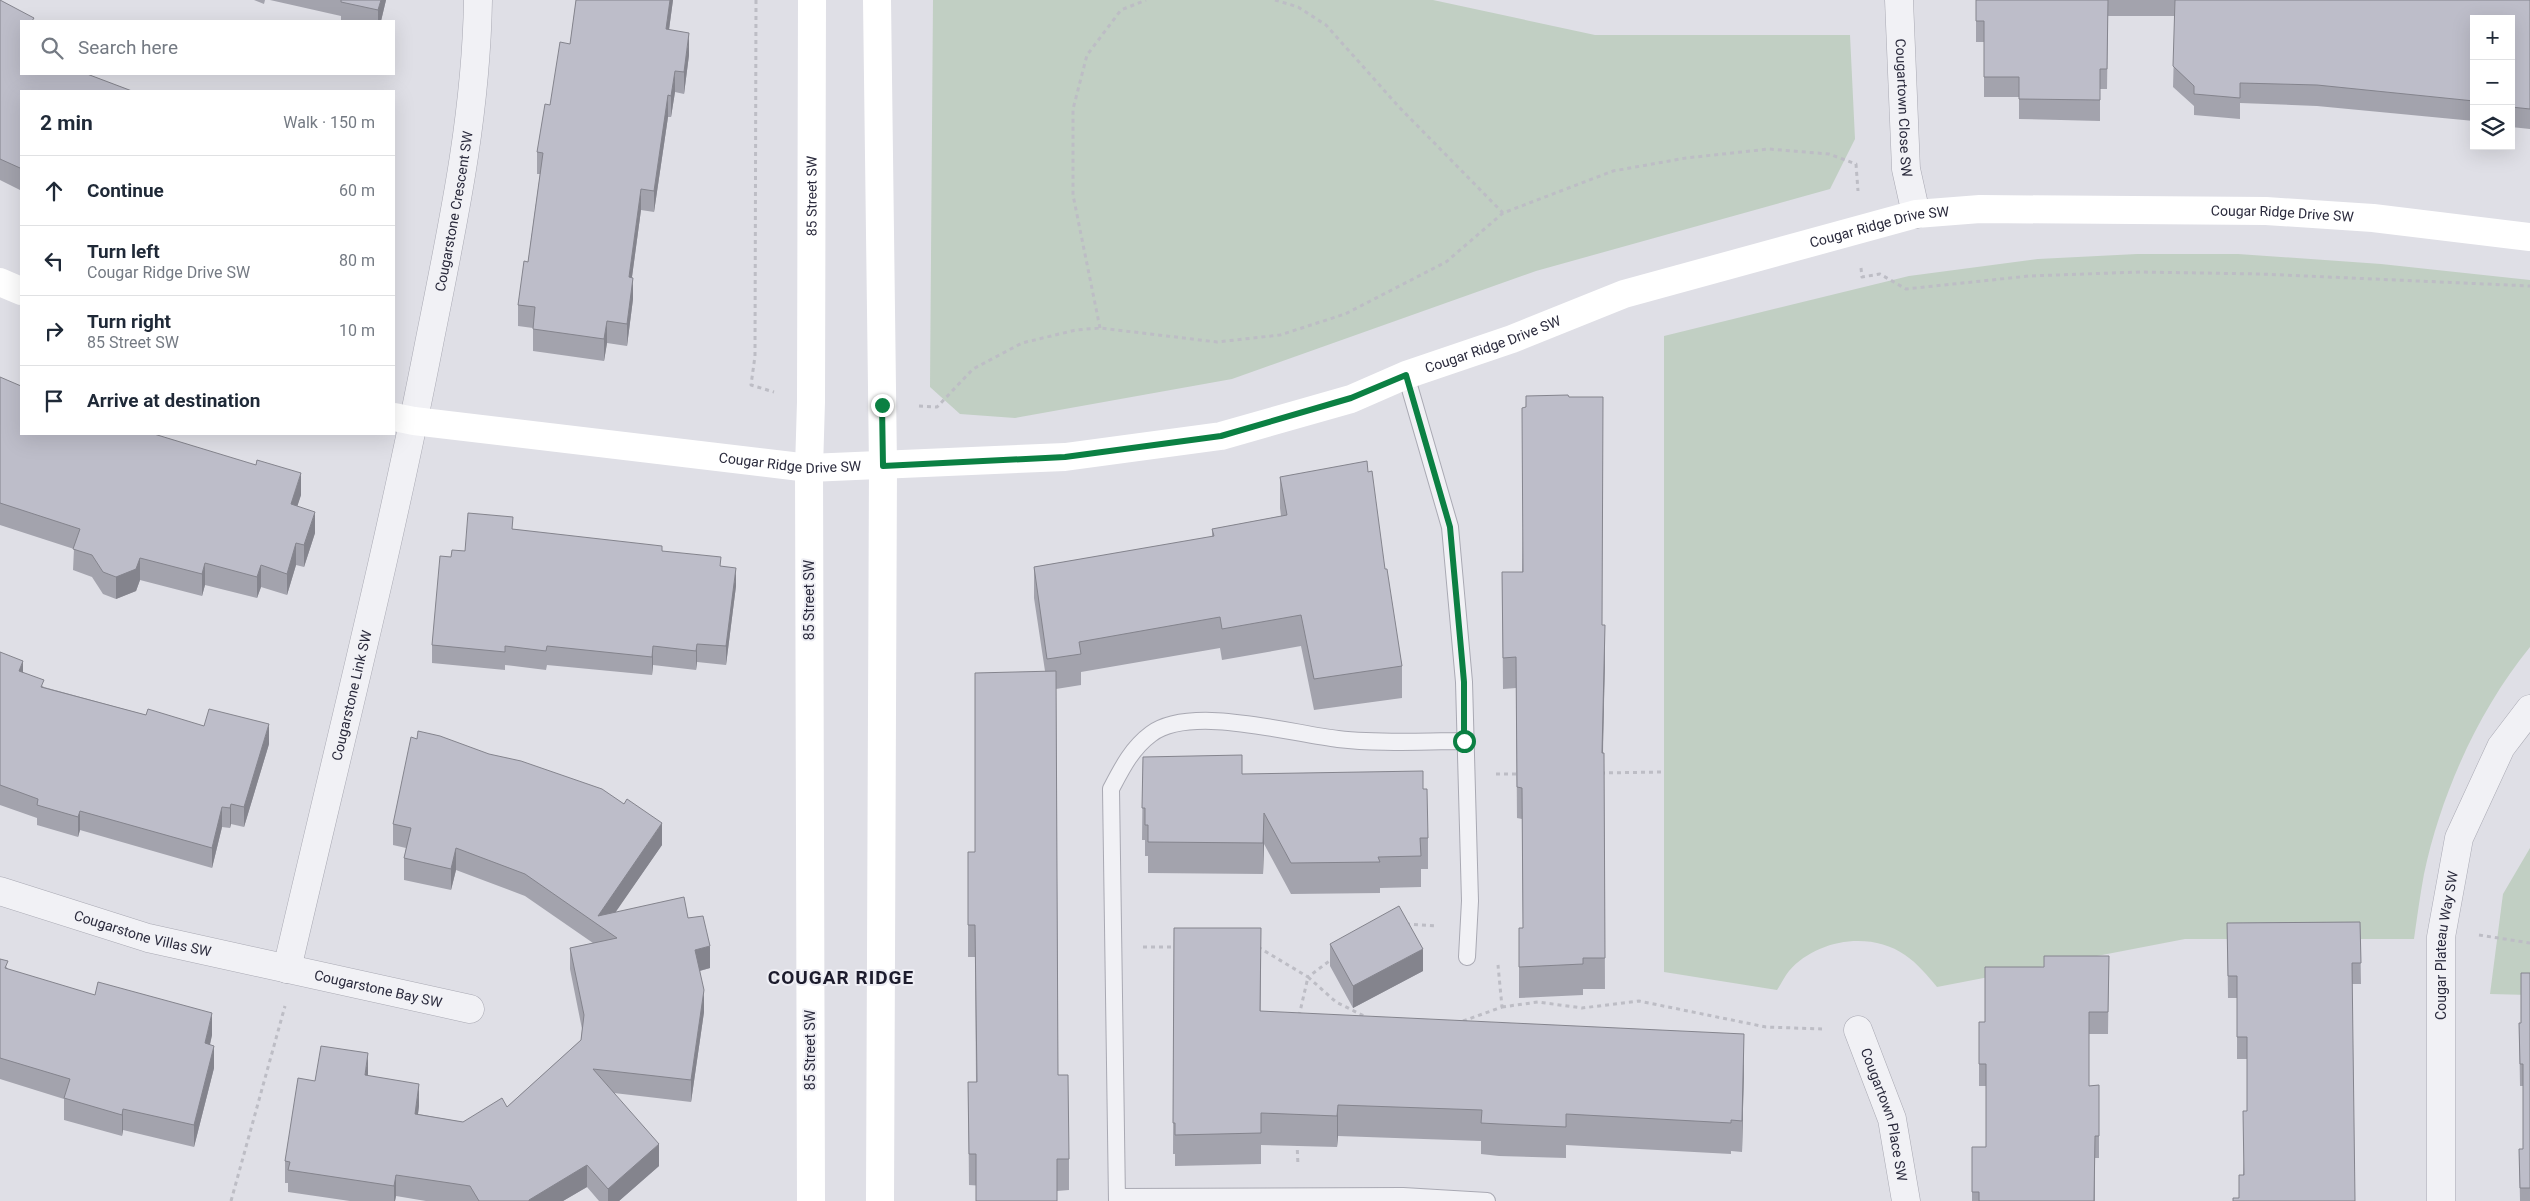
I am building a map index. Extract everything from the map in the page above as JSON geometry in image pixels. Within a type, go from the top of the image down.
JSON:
[{"type":"street","name":"Cougarstone Crescent SW","points":[[404,419],[465,164],[474,92],[478,0]]},
{"type":"street","name":"85 Street SW","points":[[811,1201],[809,468],[811,402],[812,0]]},
{"type":"street","points":[[877,0],[883,466],[880,1201]]},
{"type":"street","name":"Cougartown Close SW","points":[[1899,0],[1906,169],[1916,214]]},
{"type":"street","name":"Cougar Ridge Drive SW","points":[[404,419],[809,468],[1065,457],[1221,436],[1351,398],[1406,375],[1512,339],[1624,294],[1916,214],[1980,209],[2266,211],[2373,218],[2530,237]]},
{"type":"street","points":[[0,282],[20,291]]},
{"type":"street","name":"Cougarstone Link SW","points":[[287,970],[404,419]]},
{"type":"street","name":"Cougar Plateau Way SW","points":[[2441,1201],[2441,937],[2459,838],[2501,748],[2530,709]]},
{"type":"street","name":"Cougarstone Villas SW","points":[[0,891],[148,938],[287,970]]},
{"type":"street","name":"Cougarstone Bay SW","points":[[287,970],[470,1009]]},
{"type":"street","name":"Cougartown Place SW","points":[[1858,1030],[1892,1119],[1906,1201]]},
{"type":"lane","points":[[1406,375],[1450,527],[1464,682],[1464,741],[1470,901],[1467,957]]},
{"type":"lane","points":[[1464,741],[1339,739],[1256,724],[1211,721],[1177,724],[1153,732],[1136,748],[1111,789],[1117,1199],[1403,1196],[1487,1201]]},
{"type":"path","points":[[751,385],[755,356],[756,0]]},
{"type":"path","points":[[1100,328],[1072,195],[1073,109],[1087,55],[1121,10],[1146,0]]},
{"type":"path","points":[[1275,0],[1298,7],[1326,24],[1398,107],[1503,213]]},
{"type":"path","points":[[937,407],[973,369],[1022,343],[1076,330],[1100,328],[1217,342],[1280,335],[1345,314],[1446,262],[1503,213],[1613,171],[1686,158],[1770,149],[1829,154],[1856,164]]},
{"type":"path","points":[[1862,277],[1880,274],[1906,289],[2029,276],[2140,272],[2261,274],[2530,286]]},
{"type":"path","points":[[1593,773],[1661,772]]},
{"type":"path","points":[[1466,774],[1524,774]]},
{"type":"path","points":[[1402,924],[1467,929]]},
{"type":"path","points":[[2441,937],[2478,934],[2530,942]]},
{"type":"path","points":[[1113,947],[1181,947]]},
{"type":"path","points":[[1249,947],[1259,947],[1308,977],[1336,1002],[1369,1018]]},
{"type":"path","points":[[1298,1024],[1308,977],[1339,954]]},
{"type":"path","points":[[1467,957],[1497,955],[1502,1007]]},
{"type":"path","points":[[230,1201],[286,1001],[287,970]]},
{"type":"path","points":[[1461,1022],[1502,1007],[1538,1002],[1582,1008],[1639,1001],[1766,1027],[1858,1030]]},
{"type":"path","points":[[1297,1138],[1299,1196]]},
{"type":"green space","points":[[933,0],[1433,0],[1595,35],[1850,35],[1855,139],[1830,189],[1536,271],[1232,379],[1015,418],[960,414],[930,387]]},
{"type":"green space","points":[[2137,254],[2238,254],[2381,264],[2530,280],[2530,647],[2494,698],[2464,754],[2451,784],[2431,844],[2424,874],[2414,939],[2185,939],[1937,987],[1905,955],[1891,947],[1861,941],[1845,942],[1814,952],[1789,971],[1777,990],[1664,972],[1664,336],[1909,276],[2038,259]]},
{"type":"green space","points":[[2530,848],[2530,995],[2490,994],[2503,894]]},
{"type":"building","points":[[0,0],[34,18],[33,20],[20,20],[20,75],[90,75],[129,90],[20,90],[20,168],[0,159]]},
{"type":"building","points":[[341,0],[381,0],[378,10],[341,2]]},
{"type":"building","points":[[576,0],[670,0],[666,29],[689,33],[684,72],[675,71],[671,96],[668,95],[654,191],[641,189],[629,277],[633,278],[627,324],[607,321],[604,339],[533,329],[535,307],[518,305],[524,261],[528,262],[543,153],[537,152],[545,104],[550,105],[560,42],[570,44]]},
{"type":"building","points":[[1976,0],[2108,0],[2107,69],[2100,69],[2100,100],[2019,99],[2019,77],[1984,77],[1984,21],[1976,21]]},
{"type":"building","points":[[2175,0],[2530,0],[2530,109],[2515,107],[2515,15],[2470,15],[2470,101],[2317,85],[2240,83],[2240,98],[2194,94],[2194,86],[2173,66]]},
{"type":"building","points":[[0,377],[20,386],[20,435],[157,435],[256,465],[257,460],[301,473],[291,504],[315,512],[304,545],[296,543],[287,574],[261,565],[257,577],[205,563],[202,574],[140,558],[136,569],[116,577],[103,572],[92,555],[73,549],[80,529],[0,503]]},
{"type":"building","points":[[1568,395],[1569,397],[1603,397],[1602,625],[1605,625],[1602,753],[1604,753],[1605,958],[1583,958],[1583,964],[1519,967],[1519,928],[1523,928],[1522,788],[1517,787],[1516,657],[1503,658],[1502,572],[1523,572],[1522,408],[1526,407],[1526,396]]},
{"type":"building","points":[[1367,461],[1368,472],[1372,471],[1385,569],[1387,569],[1402,666],[1314,679],[1301,615],[1222,629],[1220,617],[1079,642],[1081,654],[1047,659],[1034,567],[1214,536],[1212,529],[1287,515],[1280,477]]},
{"type":"building","points":[[468,513],[513,517],[512,529],[662,546],[662,551],[721,557],[720,566],[736,568],[726,646],[697,644],[696,651],[653,646],[652,657],[547,646],[546,651],[505,646],[505,652],[432,645],[440,556],[451,557],[452,550],[465,551]]},
{"type":"building","points":[[0,652],[23,661],[19,671],[44,680],[41,687],[146,715],[148,709],[204,726],[209,709],[269,724],[244,807],[231,804],[230,808],[222,807],[212,848],[80,811],[78,817],[37,805],[38,799],[0,785]]},
{"type":"building","points":[[1056,671],[1058,1075],[1068,1075],[1069,1159],[1057,1159],[1057,1201],[976,1201],[976,1154],[969,1154],[968,1082],[977,1082],[975,925],[968,925],[968,852],[975,852],[975,673]]},
{"type":"building","points":[[418,731],[440,736],[489,754],[521,761],[602,789],[624,804],[627,799],[662,823],[598,916],[684,897],[688,918],[703,916],[710,946],[695,950],[704,990],[691,1080],[593,1069],[659,1144],[608,1189],[587,1165],[529,1201],[479,1201],[470,1186],[396,1175],[394,1186],[288,1170],[290,1162],[285,1161],[298,1078],[315,1081],[321,1046],[368,1053],[365,1075],[419,1084],[415,1114],[463,1122],[502,1098],[507,1107],[581,1040],[584,1015],[570,948],[617,938],[525,874],[456,848],[451,869],[404,858],[411,828],[393,824],[411,737],[417,739]]},
{"type":"building","points":[[1242,755],[1242,774],[1423,771],[1423,789],[1427,789],[1428,838],[1420,838],[1421,856],[1378,857],[1380,862],[1291,863],[1264,813],[1263,843],[1148,842],[1145,808],[1142,808],[1143,757]]},
{"type":"building","points":[[1399,906],[1423,949],[1353,986],[1330,944]]},
{"type":"building","points":[[2360,922],[2361,963],[2352,963],[2355,1201],[2233,1201],[2233,1198],[2239,1198],[2239,1175],[2244,1175],[2243,1111],[2247,1111],[2247,1037],[2237,1037],[2237,976],[2228,976],[2227,923]]},
{"type":"building","points":[[1174,928],[1261,928],[1260,1011],[1744,1034],[1742,1121],[1731,1120],[1731,1123],[1566,1114],[1566,1127],[1481,1123],[1482,1110],[1338,1105],[1337,1116],[1261,1113],[1261,1133],[1175,1135],[1175,1123],[1173,1123]]},
{"type":"building","points":[[2044,956],[2109,956],[2108,1012],[2089,1012],[2089,1086],[2099,1085],[2099,1136],[2095,1136],[2094,1201],[1979,1201],[1979,1192],[1972,1192],[1972,1147],[1986,1147],[1986,1064],[1979,1064],[1979,1022],[1985,1022],[1985,967],[2044,967]]},
{"type":"building","points":[[0,959],[8,961],[5,968],[95,995],[98,982],[212,1013],[205,1043],[214,1046],[194,1125],[123,1109],[122,1115],[64,1098],[70,1079],[0,1058]]},
{"type":"building","points":[[2521,973],[2530,973],[2530,1188],[2520,1188],[2519,1149],[2523,1149],[2523,1064],[2520,1064],[2519,1023],[2521,1023]]},
{"type":"district","name":"COUGAR RIDGE","points":[[841,977]]},
{"type":"route","points":[[882,405],[883,466],[1065,457],[1221,436],[1351,398],[1406,375],[1450,527],[1464,682],[1464,741]]}]
